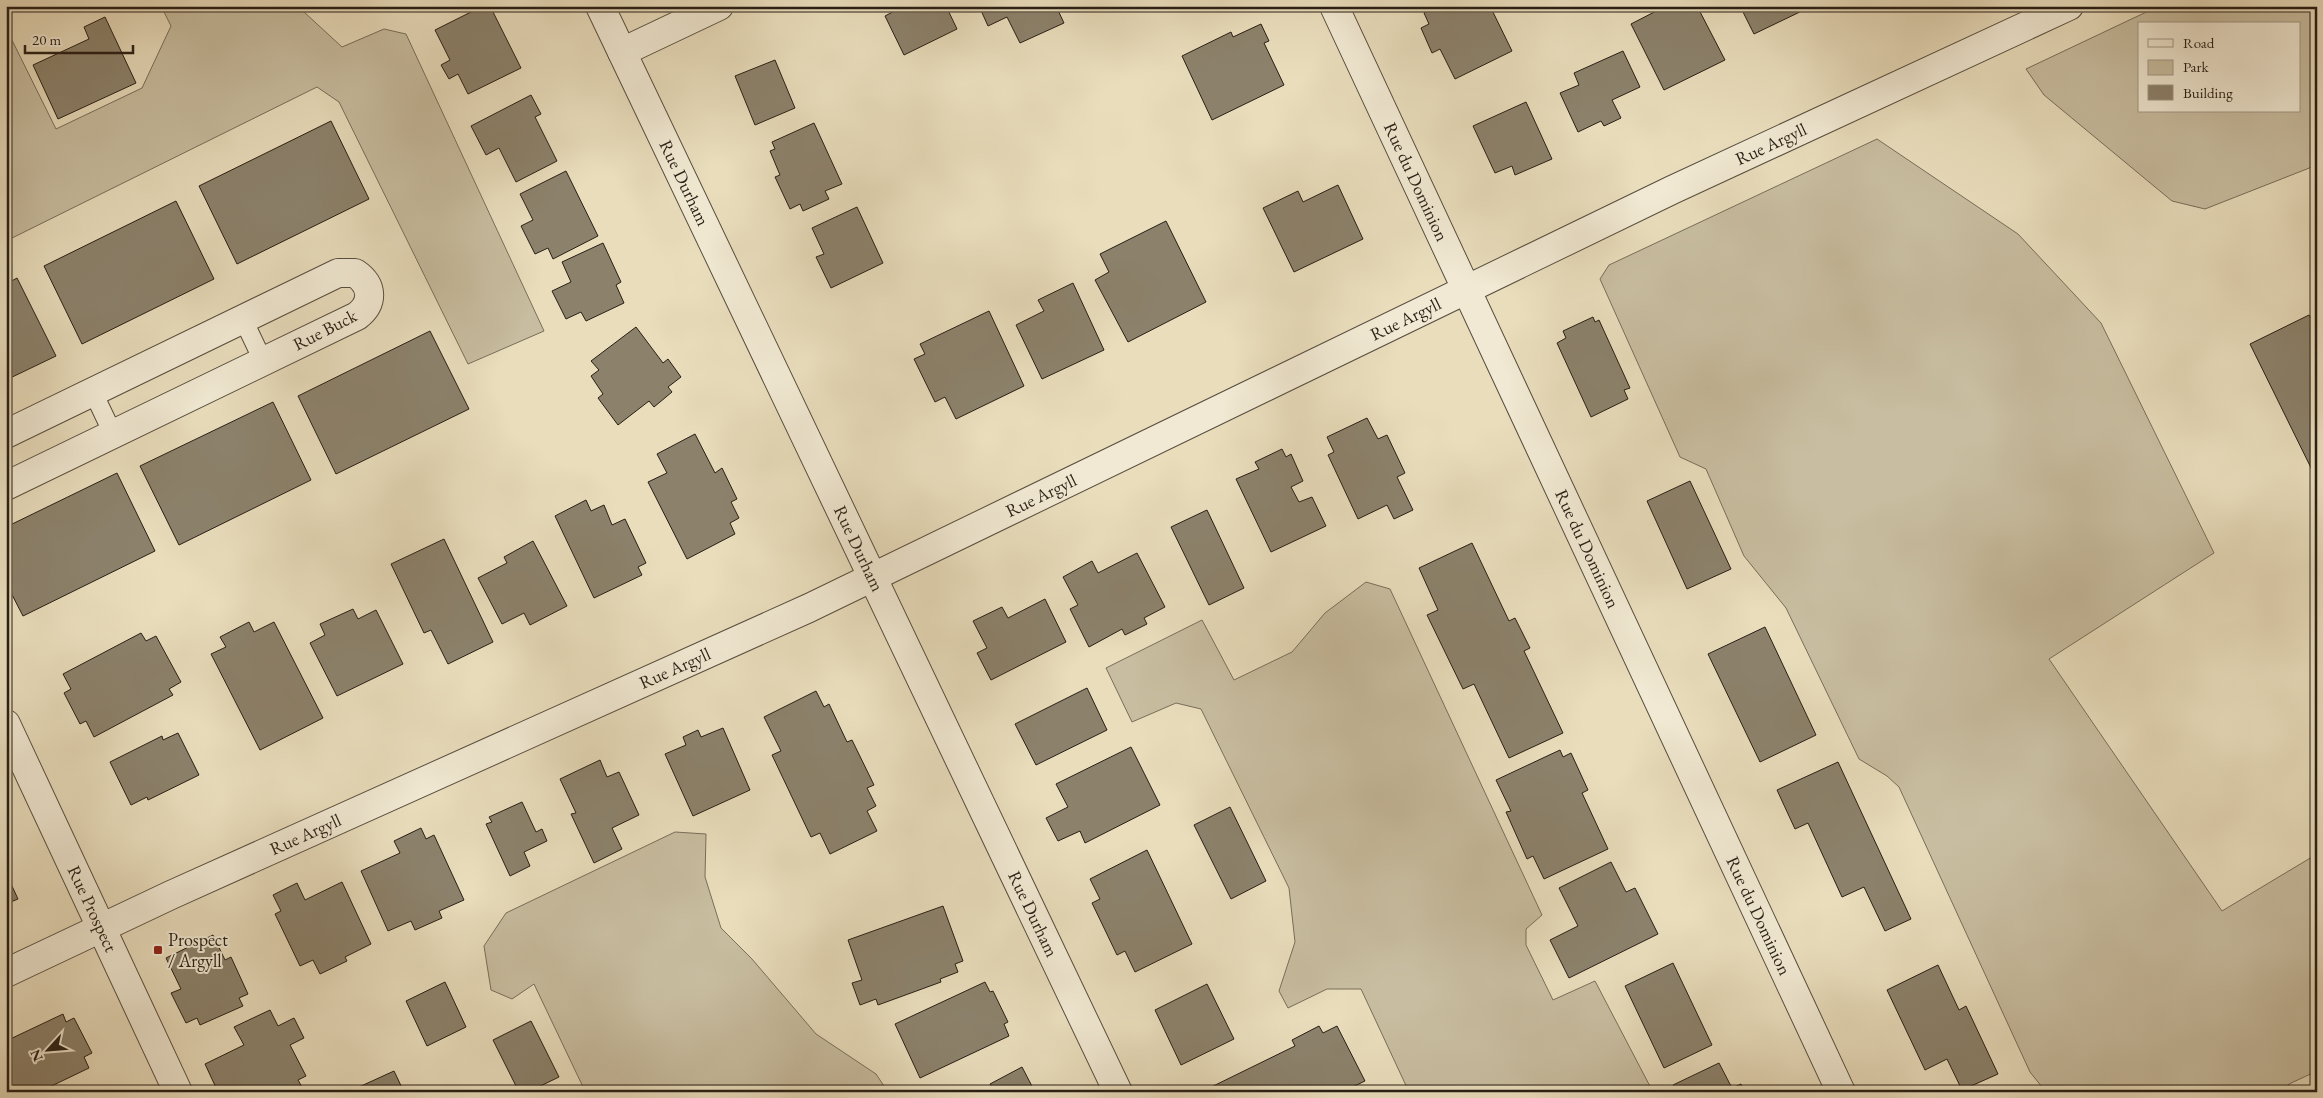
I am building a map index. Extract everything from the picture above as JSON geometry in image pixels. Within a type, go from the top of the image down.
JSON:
[{"type":"street","name":"Rue Durham","points":[[600,6],[1118,1092]]},
{"type":"street","points":[[622,52],[719,6]]},
{"type":"street","name":"Rue du Dominion","points":[[1334,6],[1840,1092]]},
{"type":"street","name":"Rue Argyll","points":[[6,973],[101,928],[809,608],[1672,190],[2069,6]]},
{"type":"street","name":"Rue Buck","points":[[6,434],[338,273],[355,273],[368,285],[370,294],[368,303],[357,316],[6,486]]},
{"type":"street","name":"Rue Prospect","points":[[6,724],[178,1092]]},
{"type":"lane","points":[[243,319],[263,361]]},
{"type":"lane","points":[[93,392],[113,434]]},
{"type":"green space","points":[[161,6],[304,6],[304,12],[342,47],[384,29],[406,34],[544,331],[468,364],[339,102],[317,87],[6,241],[6,28],[56,129],[142,88],[171,26]]},
{"type":"green space","points":[[2159,6],[2317,6],[2317,165],[2205,209],[2172,201],[2044,95],[2026,69]]},
{"type":"green space","points":[[1877,139],[2018,234],[2101,323],[2214,553],[2049,659],[2222,911],[2317,854],[2317,1071],[2289,1084],[2286,1092],[2046,1092],[2030,1072],[1899,787],[1887,776],[1859,759],[1786,608],[1744,556],[1706,469],[1680,457],[1600,279],[1609,265]]},
{"type":"green space","points":[[1366,582],[1390,589],[1542,915],[1526,929],[1526,945],[1553,1000],[1595,981],[1653,1092],[1409,1092],[1361,989],[1327,989],[1288,1008],[1279,991],[1295,942],[1289,888],[1201,709],[1176,703],[1132,722],[1106,668],[1202,620],[1234,680],[1292,652],[1325,613]]},
{"type":"green space","points":[[675,832],[706,834],[705,877],[721,928],[752,959],[816,1034],[876,1074],[888,1092],[578,1092],[584,1089],[534,984],[512,999],[491,990],[484,946],[506,913]]},
{"type":"building","points":[[483,6],[490,6],[521,68],[468,94],[458,74],[449,79],[441,65],[450,60],[435,30]]},
{"type":"building","points":[[904,6],[946,6],[957,29],[904,55],[885,16]]},
{"type":"building","points":[[979,6],[1056,6],[1064,23],[1020,43],[1007,17],[988,26]]},
{"type":"building","points":[[1437,6],[1490,6],[1512,51],[1455,79],[1440,49],[1432,53],[1421,28],[1429,24],[1424,13]]},
{"type":"building","points":[[1666,6],[1697,6],[1725,60],[1664,90],[1631,24]]},
{"type":"building","points":[[1740,6],[1802,6],[1804,10],[1754,34]]},
{"type":"building","points":[[105,17],[136,83],[58,119],[33,65],[89,39],[84,27]]},
{"type":"building","points":[[1261,24],[1269,41],[1264,43],[1284,85],[1212,120],[1182,56],[1231,32],[1233,37]]},
{"type":"building","points":[[1623,51],[1640,87],[1612,100],[1621,118],[1604,126],[1601,121],[1578,132],[1560,93],[1579,85],[1574,73]]},
{"type":"building","points":[[775,60],[795,108],[755,125],[735,76]]},
{"type":"building","points":[[531,95],[541,114],[535,117],[557,161],[516,182],[499,148],[486,155],[471,126]]},
{"type":"building","points":[[1526,102],[1552,159],[1515,175],[1512,166],[1495,173],[1473,126]]},
{"type":"building","points":[[331,121],[369,199],[237,264],[199,186]]},
{"type":"building","points":[[814,123],[842,184],[825,191],[829,199],[803,211],[800,204],[790,209],[775,177],[780,175],[770,151],[775,149],[772,142]]},
{"type":"building","points":[[566,171],[598,236],[553,259],[548,248],[535,254],[521,226],[533,220],[520,194]]},
{"type":"building","points":[[1338,185],[1363,239],[1294,272],[1263,208],[1298,191],[1303,202]]},
{"type":"building","points":[[176,201],[214,279],[82,344],[44,266]]},
{"type":"building","points":[[857,207],[883,263],[831,288],[816,257],[824,254],[812,228]]},
{"type":"building","points":[[1166,221],[1206,302],[1128,342],[1095,280],[1109,272],[1100,254]]},
{"type":"building","points":[[603,243],[621,282],[616,285],[624,303],[586,321],[581,312],[566,319],[552,291],[571,282],[562,262]]},
{"type":"building","points":[[17,278],[56,356],[6,380],[6,284]]},
{"type":"building","points":[[1073,283],[1104,350],[1042,379],[1016,325],[1044,311],[1038,300]]},
{"type":"building","points":[[989,311],[1024,386],[956,419],[945,397],[935,402],[914,359],[925,354],[920,344]]},
{"type":"building","points":[[2309,315],[2311,318],[2317,316],[2317,480],[2250,344]]},
{"type":"building","points":[[1593,317],[1595,322],[1599,320],[1630,388],[1624,390],[1628,399],[1591,417],[1557,343],[1566,338],[1563,331]]},
{"type":"building","points":[[636,327],[663,363],[668,359],[681,377],[668,387],[672,392],[654,407],[649,401],[618,425],[598,398],[603,394],[591,376],[599,370],[591,361]]},
{"type":"building","points":[[430,331],[469,409],[336,474],[298,396]]},
{"type":"building","points":[[273,402],[311,480],[179,545],[140,466]]},
{"type":"building","points":[[1367,418],[1378,439],[1387,435],[1405,473],[1397,477],[1413,510],[1394,519],[1387,505],[1358,519],[1328,455],[1334,452],[1327,437]]},
{"type":"building","points":[[695,434],[715,473],[722,468],[737,499],[731,502],[739,518],[730,523],[735,534],[687,559],[648,482],[667,473],[657,454]]},
{"type":"building","points":[[1282,449],[1286,457],[1291,454],[1303,481],[1291,487],[1299,502],[1312,497],[1326,526],[1271,552],[1236,479],[1259,469],[1255,462]]},
{"type":"building","points":[[117,473],[155,551],[23,616],[6,583],[6,527]]},
{"type":"building","points":[[1690,481],[1731,569],[1687,589],[1647,501]]},
{"type":"building","points":[[586,500],[591,511],[604,505],[612,525],[625,519],[646,563],[638,567],[642,575],[594,598],[555,516]]},
{"type":"building","points":[[1207,510],[1244,588],[1209,605],[1171,527]]},
{"type":"building","points":[[444,539],[493,642],[448,664],[431,630],[424,633],[391,564]]},
{"type":"building","points":[[533,541],[567,606],[530,625],[524,613],[502,624],[478,578],[507,563],[504,557]]},
{"type":"building","points":[[1472,543],[1509,621],[1515,618],[1530,648],[1524,651],[1563,733],[1509,758],[1474,684],[1463,689],[1427,615],[1438,610],[1419,568]]},
{"type":"building","points":[[1137,553],[1165,607],[1144,618],[1147,624],[1125,635],[1122,629],[1089,647],[1070,609],[1078,605],[1063,577],[1092,561],[1098,573]]},
{"type":"building","points":[[1045,599],[1066,642],[991,680],[977,653],[987,648],[973,621],[1002,607],[1008,618]]},
{"type":"building","points":[[353,609],[358,619],[376,610],[403,664],[337,696],[310,643],[325,635],[320,624]]},
{"type":"building","points":[[249,622],[254,632],[274,622],[323,718],[260,750],[211,654],[226,647],[220,637]]},
{"type":"building","points":[[1765,627],[1816,735],[1760,762],[1708,654]]},
{"type":"building","points":[[141,633],[146,641],[156,636],[181,682],[169,689],[173,695],[94,737],[86,721],[80,724],[64,693],[71,689],[63,674]]},
{"type":"building","points":[[1087,688],[1107,730],[1036,765],[1015,724]]},
{"type":"building","points":[[816,691],[824,707],[829,704],[847,742],[852,740],[874,785],[867,788],[876,806],[867,811],[877,831],[830,854],[820,833],[811,837],[772,755],[781,751],[764,717]]},
{"type":"building","points":[[723,728],[750,790],[693,816],[665,754],[686,745],[683,737],[698,730],[701,737]]},
{"type":"building","points":[[178,733],[199,775],[148,800],[147,797],[131,805],[110,762],[162,736],[163,740]]},
{"type":"building","points":[[1131,747],[1160,805],[1085,843],[1080,831],[1058,841],[1046,818],[1068,807],[1056,784]]},
{"type":"building","points":[[1560,750],[1563,757],[1571,753],[1588,790],[1582,793],[1608,849],[1544,879],[1533,856],[1527,859],[1506,812],[1511,811],[1496,780]]},
{"type":"building","points":[[600,760],[607,777],[619,772],[639,815],[612,828],[622,849],[594,863],[571,814],[576,813],[560,779]]},
{"type":"building","points":[[1838,762],[1911,919],[1885,931],[1864,887],[1842,897],[1808,823],[1795,829],[1777,790]]},
{"type":"building","points":[[522,802],[536,832],[542,829],[547,841],[524,852],[530,866],[510,876],[486,824],[492,822],[489,817]]},
{"type":"building","points":[[1230,807],[1266,881],[1231,899],[1194,825]]},
{"type":"building","points":[[421,828],[426,839],[434,835],[464,900],[439,911],[442,918],[415,930],[411,921],[388,931],[361,871],[400,853],[394,841]]},
{"type":"building","points":[[1147,850],[1192,944],[1135,972],[1125,951],[1117,955],[1092,903],[1100,899],[1090,879]]},
{"type":"building","points":[[1611,862],[1626,892],[1635,888],[1658,934],[1569,978],[1550,940],[1578,926],[1559,888]]},
{"type":"building","points":[[6,873],[18,899],[6,904]]},
{"type":"building","points":[[342,882],[371,944],[345,957],[347,961],[320,974],[313,960],[300,966],[275,914],[281,911],[273,895],[297,883],[305,900]]},
{"type":"building","points":[[943,906],[963,961],[955,964],[958,972],[940,979],[941,982],[878,1005],[876,999],[860,1005],[852,983],[862,980],[848,940]]},
{"type":"building","points":[[213,935],[225,960],[231,957],[248,994],[239,998],[243,1006],[200,1025],[197,1018],[186,1023],[171,993],[181,989],[166,958]]},
{"type":"building","points":[[1673,963],[1712,1045],[1664,1068],[1625,986]]},
{"type":"building","points":[[1938,965],[1959,1010],[1966,1006],[1998,1074],[1962,1090],[1947,1059],[1925,1070],[1887,990]]},
{"type":"building","points":[[445,982],[466,1027],[427,1046],[406,1001]]},
{"type":"building","points":[[985,982],[990,992],[993,991],[1008,1022],[1004,1024],[1009,1036],[920,1078],[895,1024]]},
{"type":"building","points":[[1207,984],[1234,1039],[1181,1065],[1155,1010]]},
{"type":"building","points":[[270,1010],[278,1026],[294,1018],[304,1038],[290,1045],[306,1076],[298,1080],[302,1087],[292,1092],[218,1092],[205,1064],[244,1045],[234,1027]]},
{"type":"building","points":[[63,1014],[66,1022],[74,1018],[92,1053],[84,1057],[89,1068],[39,1092],[6,1092],[6,1041]]},
{"type":"building","points":[[531,1021],[559,1077],[528,1092],[519,1092],[493,1040]]},
{"type":"building","points":[[1319,1026],[1323,1033],[1337,1026],[1365,1081],[1342,1092],[1201,1092],[1295,1046],[1292,1040]]},
{"type":"building","points":[[1719,1063],[1732,1088],[1741,1084],[1745,1092],[1676,1092],[1673,1085]]},
{"type":"building","points":[[1022,1067],[1035,1092],[994,1092],[990,1084]]},
{"type":"building","points":[[394,1071],[404,1092],[348,1092]]},
{"type":"place","name":"Prospect / Argyll","points":[[158,950]]}]
